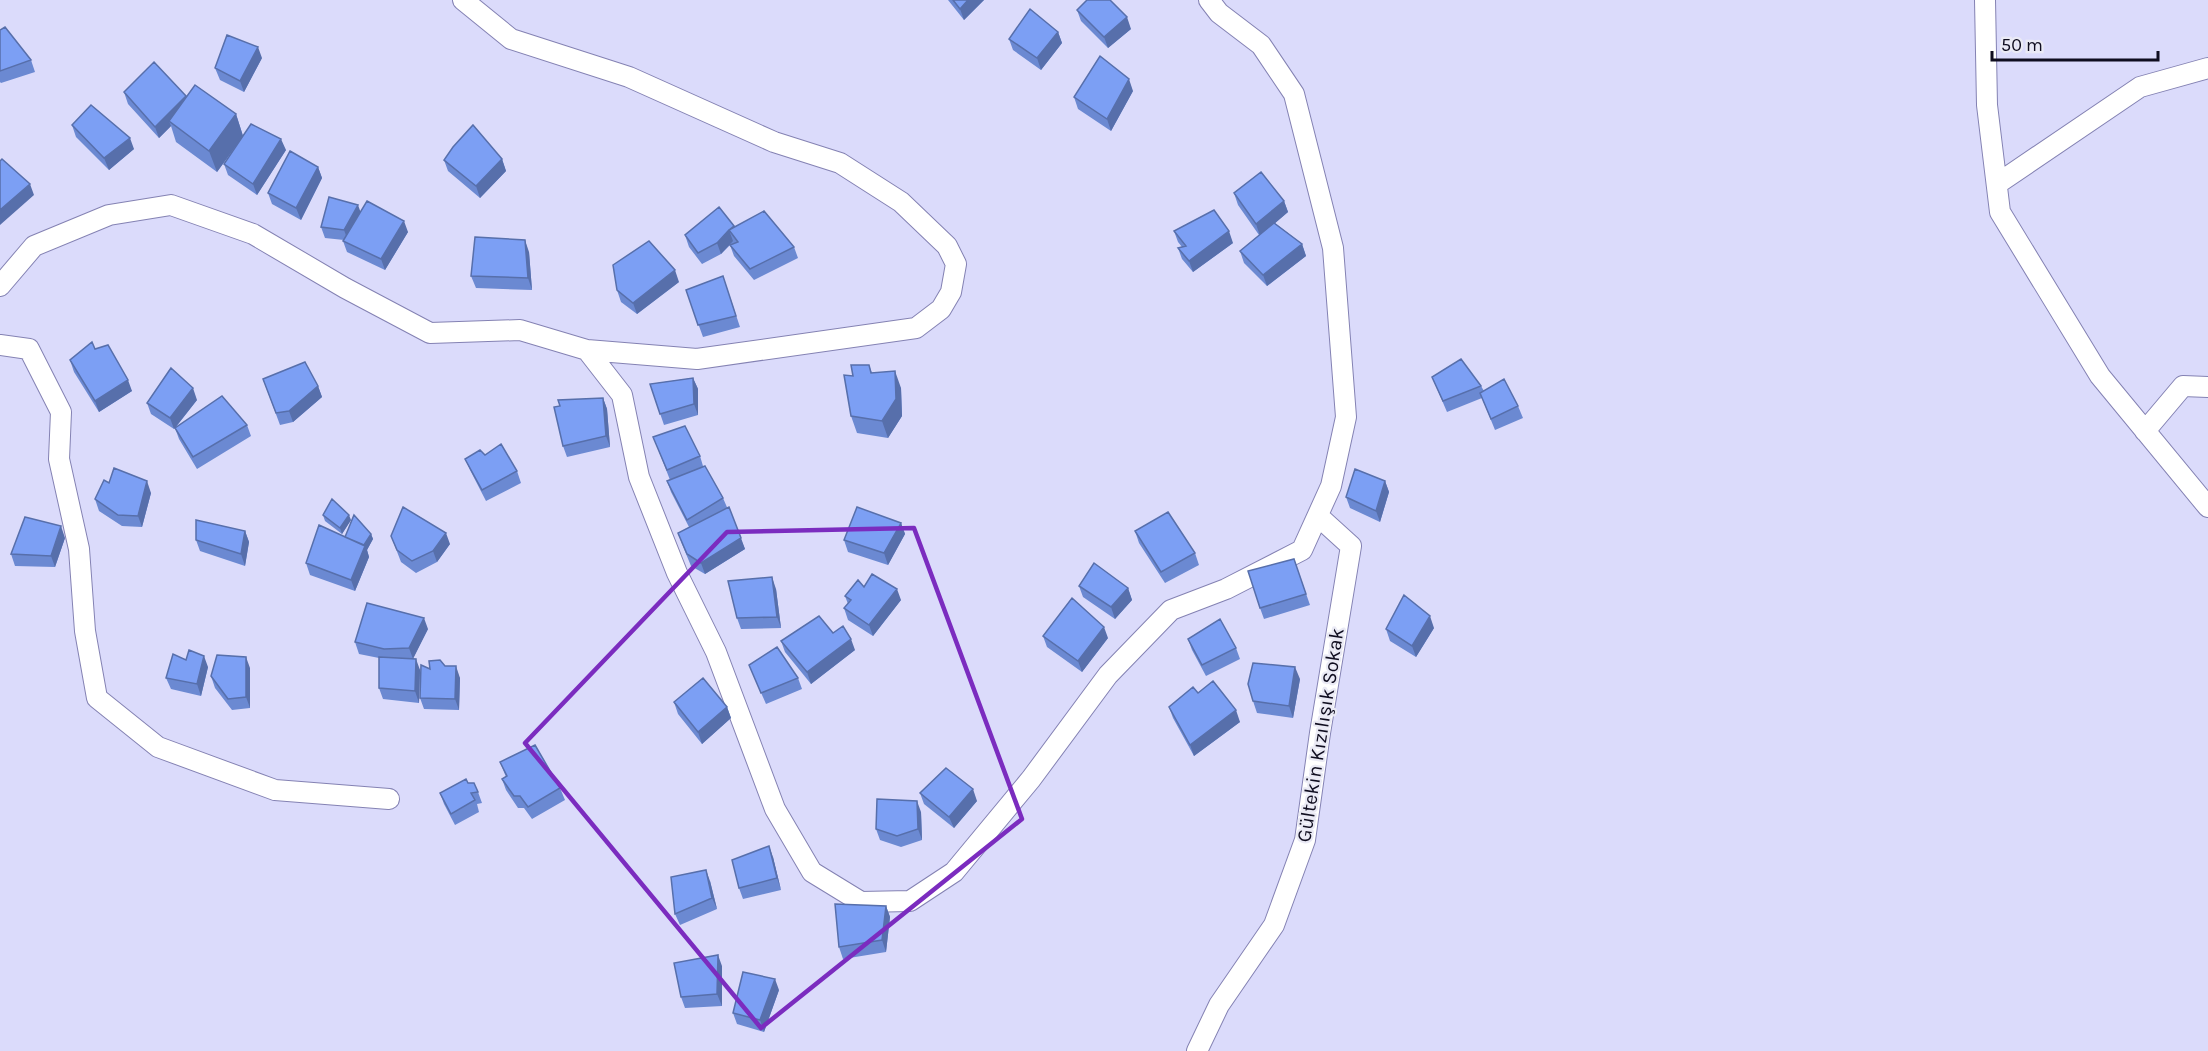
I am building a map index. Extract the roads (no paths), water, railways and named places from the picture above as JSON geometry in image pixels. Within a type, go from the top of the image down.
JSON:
[{"type":"street","points":[[0,286],[34,246],[109,215],[171,205],[253,234],[345,288],[430,333],[520,330],[587,350],[697,359],[916,328],[941,309],[951,292],[956,264],[947,246],[901,202],[840,163],[774,142],[629,77],[511,39],[463,0]]},
{"type":"street","points":[[587,350],[622,395],[639,477],[677,573],[716,652],[775,808],[812,872],[861,902],[910,901],[954,872],[1031,779],[1108,675],[1171,610],[1226,589],[1302,550],[1331,486],[1346,417],[1333,248],[1294,94],[1261,45],[1219,13],[1209,0]]},
{"type":"street","points":[[1985,0],[1987,105],[2000,212],[2100,376],[2208,507]]},
{"type":"street","points":[[1997,184],[2140,87],[2208,68]]},
{"type":"street","points":[[0,345],[30,349],[61,412],[59,459],[79,549],[85,631],[97,698],[158,747],[275,790],[390,799]]},
{"type":"street","points":[[2145,431],[2183,386],[2208,387]]},
{"type":"street","name":"Gültekin Kızılışık Sokak","points":[[1197,1051],[1219,1005],[1274,925],[1305,840],[1351,546],[1318,516]]}]
